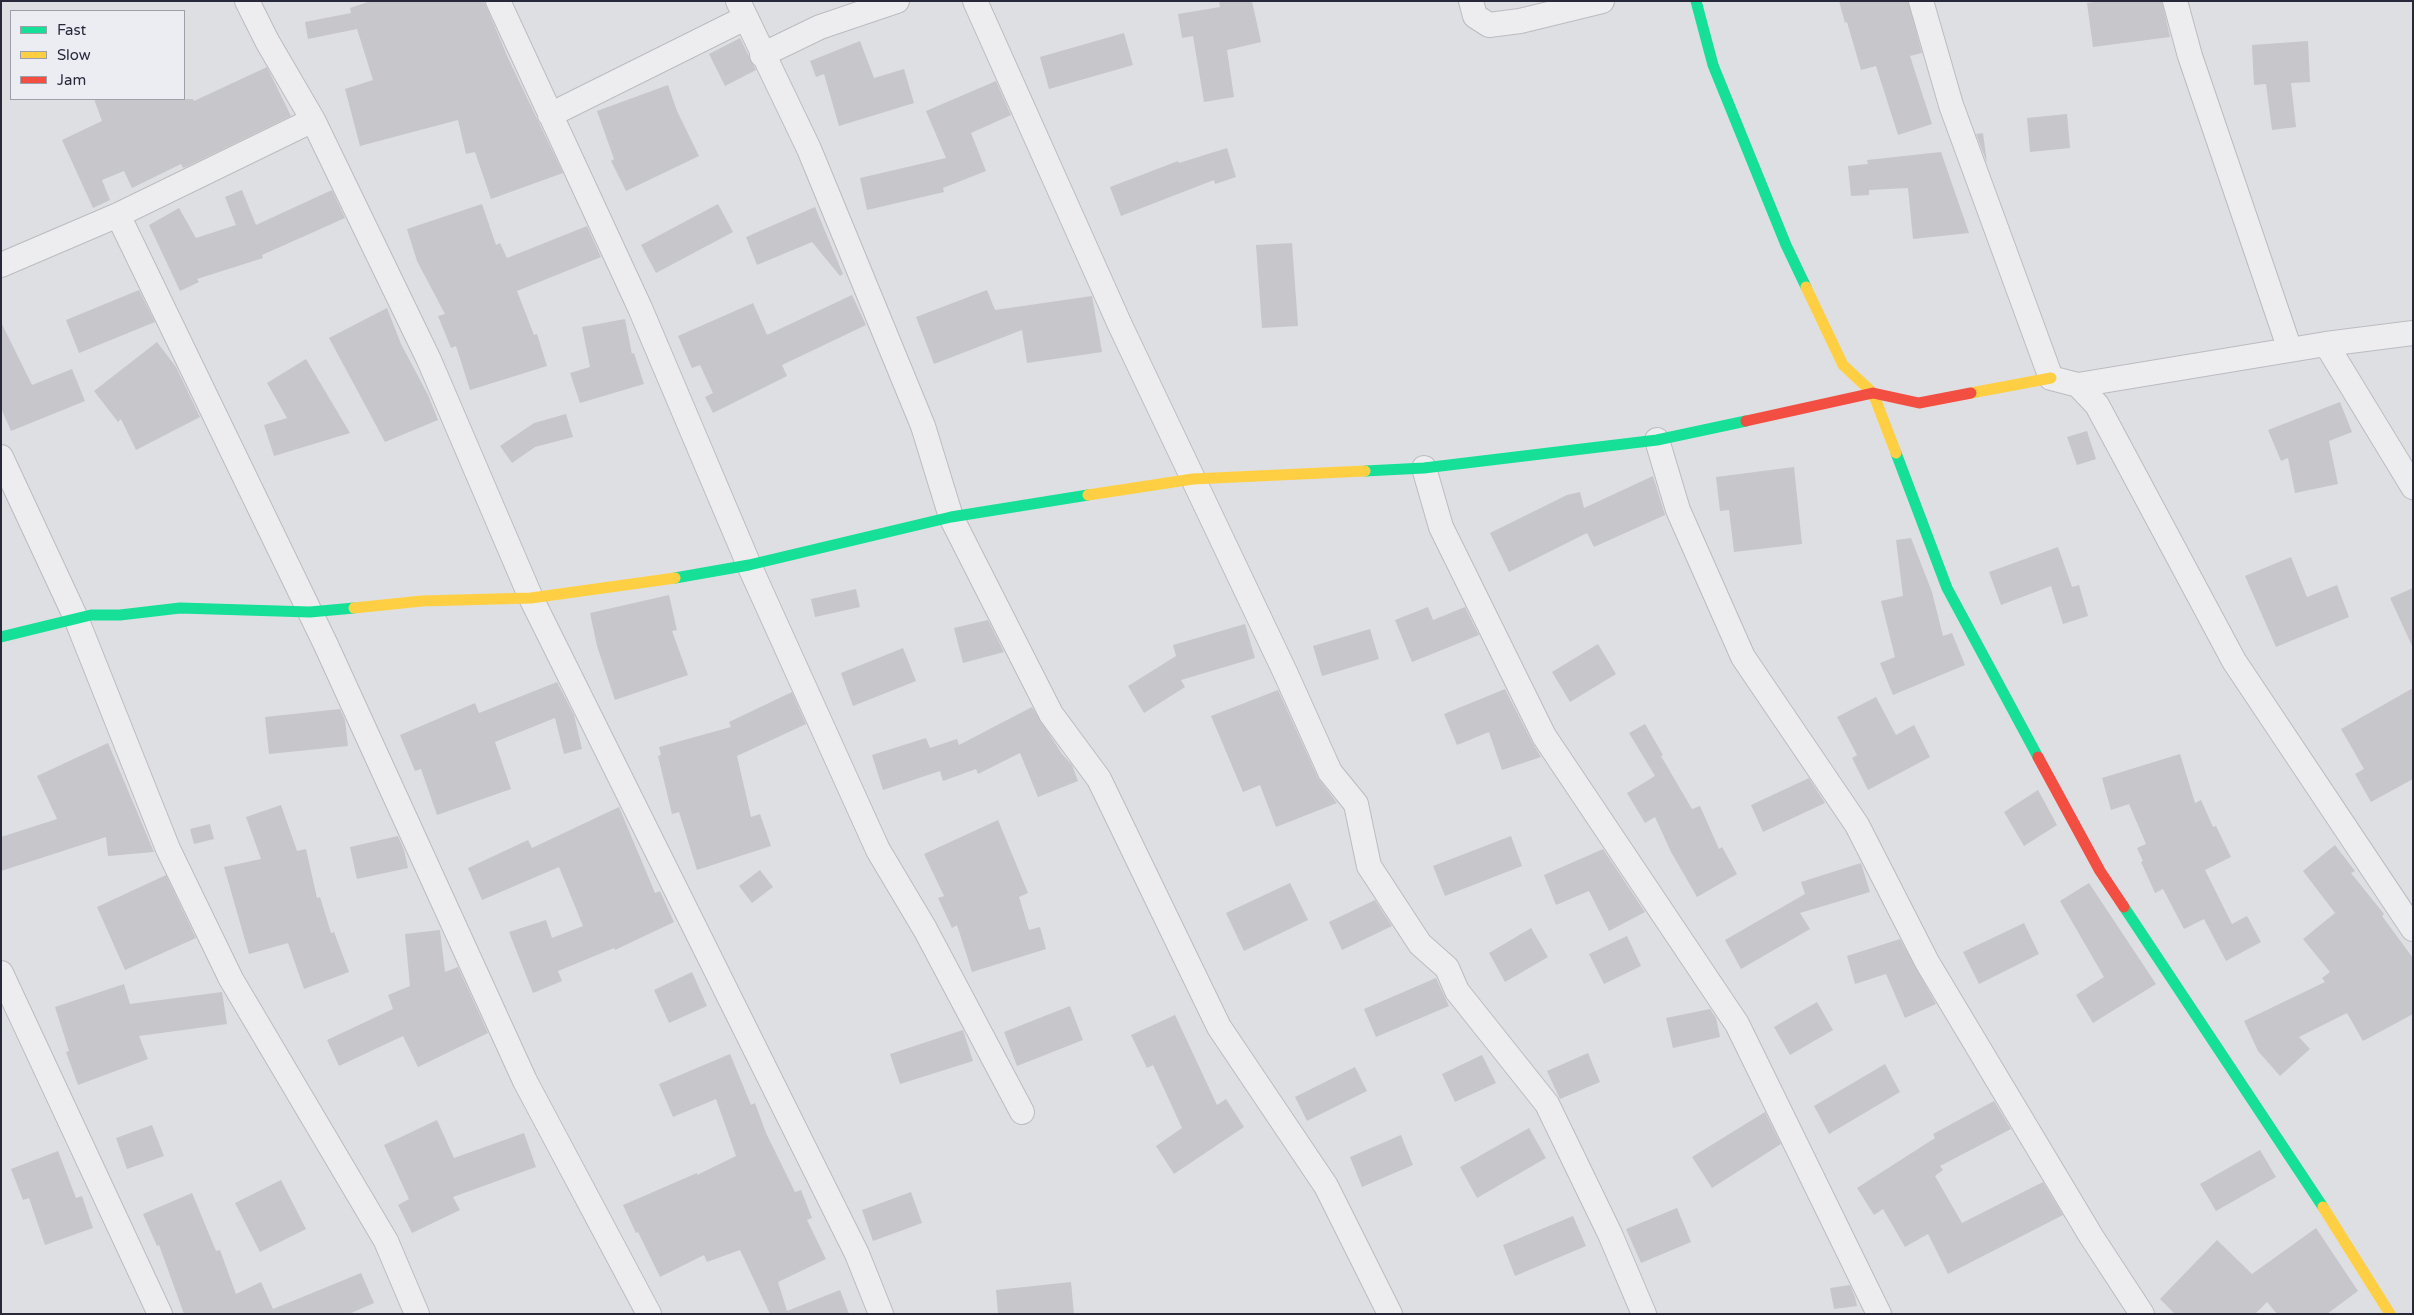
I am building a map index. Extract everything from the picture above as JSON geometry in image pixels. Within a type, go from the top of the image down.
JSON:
[{"type":"street","points":[[247,1],[267,41],[313,120],[430,360],[531,598],[858,1254],[881,1314]]},
{"type":"street","points":[[498,1],[640,308],[749,565],[878,850],[925,929],[1022,1112]]},
{"type":"street","points":[[762,55],[820,27],[897,1]]},
{"type":"street","points":[[976,1],[1120,325],[1286,672],[1330,772],[1356,804],[1370,866],[1420,944],[1447,968],[1458,991],[1547,1104],[1610,1234],[1644,1314]]},
{"type":"street","points":[[1471,1],[1475,16],[1489,25],[1520,21],[1602,1]]},
{"type":"street","points":[[1696,1],[1713,66],[1786,245],[1843,365],[1873,393],[1947,588],[2100,871],[2357,1258],[2390,1314]]},
{"type":"street","points":[[1920,1],[1951,105],[2051,378]]},
{"type":"street","points":[[2175,1],[2190,56],[2290,350]]},
{"type":"street","points":[[550,115],[741,9],[809,149],[923,426],[951,517],[1052,714],[1099,779],[1219,1027],[1326,1186],[1390,1314]]},
{"type":"street","points":[[1,265],[118,216],[313,120]]},
{"type":"street","points":[[118,216],[310,612],[525,1081],[649,1314]]},
{"type":"street","points":[[1,637],[91,615],[120,615],[180,608],[310,612],[422,601],[531,598],[672,579],[749,565],[951,517],[1193,479],[1424,468],[1657,440],[1873,393],[1919,403],[2051,378],[2078,385],[2326,344],[2413,332]]},
{"type":"street","points":[[2326,344],[2413,486]]},
{"type":"street","points":[[2078,385],[2096,405],[2234,661],[2413,929]]},
{"type":"street","points":[[1657,440],[1678,510],[1743,658],[1857,824],[1926,962],[2091,1236],[2142,1314]]},
{"type":"street","points":[[1,457],[76,618],[168,849],[232,978],[386,1241],[417,1314]]},
{"type":"street","points":[[1424,468],[1441,527],[1544,736],[1737,1024],[1879,1314]]},
{"type":"street","points":[[1,973],[160,1314]]},
{"type":"building","points":[[371,1],[484,1],[508,58],[563,173],[491,199],[475,152],[466,154],[458,120],[360,146],[345,89],[373,80],[357,29],[308,39],[305,22],[351,13],[350,8]]},
{"type":"building","points":[[1219,1],[1252,1],[1261,42],[1227,50],[1234,97],[1204,102],[1193,36],[1182,38],[1178,14],[1220,7]]},
{"type":"building","points":[[1839,1],[1908,1],[1922,53],[1910,56],[1932,124],[1898,135],[1876,66],[1861,70]]},
{"type":"building","points":[[2101,1],[2162,1],[2170,37],[2093,47],[2087,3]]},
{"type":"building","points":[[1124,33],[1133,65],[1049,89],[1040,57]]},
{"type":"building","points":[[740,38],[756,70],[725,86],[709,54]]},
{"type":"building","points":[[860,41],[874,78],[904,69],[914,103],[839,126],[824,74],[816,77],[810,61]]},
{"type":"building","points":[[2308,41],[2310,82],[2291,83],[2296,127],[2272,130],[2266,84],[2254,85],[2252,45]]},
{"type":"building","points":[[267,67],[291,116],[188,166],[183,168],[181,164],[132,188],[124,171],[102,180],[110,200],[93,208],[62,140],[102,121],[94,100],[193,99],[194,101]]},
{"type":"building","points":[[996,81],[1011,115],[971,133],[986,171],[943,188],[944,192],[867,210],[860,178],[946,158],[926,111]]},
{"type":"building","points":[[668,85],[677,111],[699,156],[626,191],[611,161],[614,159],[597,111]]},
{"type":"building","points":[[2067,114],[2070,148],[2030,152],[2027,118]]},
{"type":"building","points":[[1983,133],[1987,163],[1976,134]]},
{"type":"building","points":[[1227,148],[1236,177],[1215,184],[1214,180],[1121,216],[1110,187],[1178,161],[1179,163]]},
{"type":"building","points":[[1941,152],[1969,233],[1913,239],[1908,188],[1869,190],[1869,195],[1851,196],[1848,166],[1868,164],[1867,160]]},
{"type":"building","points":[[242,190],[256,225],[332,190],[345,218],[262,255],[263,258],[197,279],[199,282],[180,291],[149,225],[179,208],[196,238],[236,225],[225,197]]},
{"type":"building","points":[[482,204],[496,245],[500,243],[507,258],[587,226],[601,257],[517,291],[534,335],[537,334],[547,366],[470,390],[456,346],[451,348],[438,316],[445,314],[417,261],[407,229]]},
{"type":"building","points":[[718,204],[733,232],[656,273],[641,245]]},
{"type":"building","points":[[815,207],[843,274],[840,276],[812,242],[757,265],[746,237]]},
{"type":"building","points":[[1292,243],[1298,326],[1262,328],[1256,245]]},
{"type":"building","points":[[139,290],[155,322],[79,353],[66,320]]},
{"type":"building","points":[[987,290],[995,310],[1092,296],[1102,352],[1027,363],[1022,330],[934,364],[916,317]]},
{"type":"building","points":[[852,295],[866,325],[782,365],[787,376],[713,413],[705,397],[713,393],[700,365],[692,368],[678,336],[753,303],[767,335]]},
{"type":"building","points":[[387,308],[401,344],[428,395],[438,420],[385,442],[329,338]]},
{"type":"building","points":[[625,319],[632,354],[634,353],[644,384],[580,403],[570,373],[590,367],[582,327]]},
{"type":"building","points":[[1,322],[32,385],[72,369],[85,401],[11,431],[1,408]]},
{"type":"building","points":[[157,342],[176,367],[200,417],[136,450],[121,419],[118,422],[94,391]]},
{"type":"building","points":[[306,359],[350,433],[274,456],[264,425],[287,418],[267,383]]},
{"type":"building","points":[[2340,402],[2352,432],[2329,441],[2338,484],[2295,493],[2288,458],[2281,461],[2268,430]]},
{"type":"building","points":[[566,414],[573,437],[535,447],[512,463],[500,446],[534,423]]},
{"type":"building","points":[[2087,431],[2096,459],[2077,465],[2067,437]]},
{"type":"building","points":[[1794,467],[1802,544],[1734,552],[1729,510],[1720,511],[1716,477]]},
{"type":"building","points":[[1653,476],[1665,515],[1594,547],[1587,533],[1509,572],[1490,533],[1567,495],[1580,492],[1584,508]]},
{"type":"building","points":[[1911,538],[1932,592],[1943,636],[1952,633],[1965,665],[1893,695],[1880,663],[1895,657],[1881,601],[1903,596],[1896,540]]},
{"type":"building","points":[[2058,547],[2072,587],[2079,585],[2088,616],[2063,624],[2051,586],[2001,605],[1989,572]]},
{"type":"building","points":[[2291,557],[2307,597],[2337,585],[2349,617],[2276,647],[2245,576]]},
{"type":"building","points":[[2413,588],[2413,648],[2390,598]]},
{"type":"building","points":[[856,589],[860,607],[815,617],[811,599]]},
{"type":"building","points":[[669,595],[677,630],[672,631],[688,675],[615,700],[597,646],[590,613]]},
{"type":"building","points":[[1428,607],[1433,620],[1465,607],[1479,635],[1412,662],[1395,620]]},
{"type":"building","points":[[988,620],[1004,652],[963,663],[954,628]]},
{"type":"building","points":[[1245,624],[1255,658],[1181,680],[1185,687],[1144,713],[1128,686],[1176,656],[1173,645]]},
{"type":"building","points":[[1370,629],[1379,659],[1322,676],[1313,646]]},
{"type":"building","points":[[1598,644],[1616,674],[1570,702],[1552,672]]},
{"type":"building","points":[[903,648],[916,681],[853,706],[841,673]]},
{"type":"building","points":[[557,682],[574,715],[582,749],[564,754],[555,718],[495,742],[511,789],[437,815],[421,769],[415,771],[400,735],[475,703],[479,713]]},
{"type":"building","points":[[2413,688],[2413,779],[2371,802],[2355,774],[2364,769],[2341,729]]},
{"type":"building","points":[[1505,689],[1541,757],[1502,770],[1489,732],[1457,745],[1444,714]]},
{"type":"building","points":[[1278,690],[1318,778],[1337,803],[1276,827],[1260,785],[1243,792],[1211,716]]},
{"type":"building","points":[[792,692],[806,724],[737,756],[751,817],[760,814],[771,846],[697,870],[679,812],[672,814],[658,756],[661,755],[659,747],[731,727],[729,722]]},
{"type":"building","points":[[1876,697],[1896,735],[1914,725],[1930,757],[1868,790],[1852,758],[1857,755],[1837,717]]},
{"type":"building","points":[[1032,707],[1062,754],[1072,765],[1078,781],[1038,797],[1020,753],[978,774],[976,769],[943,781],[940,771],[883,790],[872,755],[926,738],[930,748],[957,739],[959,745]]},
{"type":"building","points":[[340,709],[345,720],[348,746],[269,754],[265,717]]},
{"type":"building","points":[[1645,724],[1692,809],[1700,806],[1719,849],[1722,847],[1737,874],[1697,897],[1671,852],[1655,817],[1645,823],[1627,793],[1655,776],[1629,733]]},
{"type":"building","points":[[108,743],[154,852],[108,856],[106,837],[1,871],[1,837],[57,819],[37,776]]},
{"type":"building","points":[[2180,754],[2195,803],[2201,800],[2213,827],[2216,826],[2231,857],[2205,870],[2232,924],[2247,916],[2261,942],[2226,961],[2204,919],[2184,929],[2163,889],[2155,893],[2137,848],[2146,844],[2129,804],[2111,810],[2102,778]]},
{"type":"building","points":[[1809,778],[1825,803],[1763,832],[1751,805]]},
{"type":"building","points":[[2038,790],[2057,825],[2024,846],[2004,812]]},
{"type":"building","points":[[281,805],[297,851],[306,849],[317,898],[320,897],[331,933],[334,932],[349,972],[304,989],[288,943],[249,954],[224,867],[261,859],[246,817]]},
{"type":"building","points":[[619,807],[655,893],[660,891],[674,922],[615,950],[614,948],[558,971],[562,981],[533,993],[509,932],[546,920],[552,938],[583,926],[559,867],[482,900],[468,868],[528,840],[532,848]]},
{"type":"building","points":[[998,820],[1028,893],[1019,897],[1029,930],[1040,927],[1046,949],[972,972],[957,925],[952,928],[938,898],[944,896],[924,854]]},
{"type":"building","points":[[210,824],[214,839],[194,844],[190,829]]},
{"type":"building","points":[[398,836],[404,850],[408,868],[357,879],[350,847]]},
{"type":"building","points":[[1511,836],[1522,866],[1445,896],[1433,866]]},
{"type":"building","points":[[2335,845],[2355,871],[2351,873],[2384,914],[2382,916],[2413,958],[2413,1014],[2363,1041],[2347,1013],[2299,1037],[2310,1049],[2280,1076],[2258,1051],[2244,1021],[2325,982],[2322,978],[2330,972],[2303,939],[2335,913],[2303,871]]},
{"type":"building","points":[[1603,849],[1645,912],[1609,931],[1589,891],[1556,905],[1544,875]]},
{"type":"building","points":[[1861,863],[1870,892],[1800,913],[1810,929],[1741,969],[1725,940],[1805,894],[1801,882]]},
{"type":"building","points":[[760,870],[773,887],[752,903],[739,886]]},
{"type":"building","points":[[166,875],[196,938],[125,970],[97,907]]},
{"type":"building","points":[[1290,883],[1308,920],[1244,951],[1226,913]]},
{"type":"building","points":[[2089,883],[2156,984],[2093,1023],[2076,995],[2104,977],[2060,901]]},
{"type":"building","points":[[1375,900],[1392,926],[1342,950],[1329,922]]},
{"type":"building","points":[[2024,923],[2039,954],[1979,984],[1963,952]]},
{"type":"building","points":[[1531,928],[1548,957],[1505,982],[1489,953]]},
{"type":"building","points":[[440,930],[445,972],[458,967],[488,1033],[418,1067],[403,1036],[339,1066],[327,1040],[393,1009],[388,995],[410,986],[405,934]]},
{"type":"building","points":[[1627,936],[1641,966],[1604,984],[1589,954]]},
{"type":"building","points":[[1900,939],[1936,1004],[1905,1018],[1886,974],[1855,984],[1847,956]]},
{"type":"building","points":[[692,972],[707,1006],[669,1023],[654,990]]},
{"type":"building","points":[[1436,978],[1449,1006],[1376,1037],[1364,1009]]},
{"type":"building","points":[[124,984],[130,1004],[222,992],[227,1024],[139,1036],[148,1059],[78,1085],[66,1052],[69,1051],[55,1007]]},
{"type":"building","points":[[1817,1002],[1833,1030],[1790,1055],[1774,1027]]},
{"type":"building","points":[[1070,1006],[1083,1040],[1017,1066],[1004,1032]]},
{"type":"building","points":[[1710,1009],[1716,1018],[1720,1037],[1673,1048],[1666,1018]]},
{"type":"building","points":[[1175,1015],[1217,1105],[1226,1099],[1244,1127],[1174,1174],[1156,1146],[1182,1128],[1153,1065],[1147,1068],[1131,1035]]},
{"type":"building","points":[[963,1030],[973,1061],[900,1084],[890,1054]]},
{"type":"building","points":[[1588,1053],[1600,1082],[1560,1099],[1547,1071]]},
{"type":"building","points":[[730,1054],[751,1105],[755,1103],[766,1133],[795,1192],[801,1190],[812,1218],[807,1220],[826,1259],[778,1282],[787,1311],[840,1290],[849,1314],[770,1314],[740,1250],[707,1262],[704,1255],[660,1277],[623,1205],[697,1173],[697,1175],[736,1156],[716,1099],[673,1117],[659,1084]]},
{"type":"building","points":[[1482,1055],[1496,1083],[1455,1102],[1442,1074]]},
{"type":"building","points":[[1885,1064],[1900,1092],[1829,1134],[1814,1106]]},
{"type":"building","points":[[1355,1067],[1367,1091],[1307,1121],[1295,1097]]},
{"type":"building","points":[[1994,1101],[2011,1129],[1940,1166],[1943,1170],[1935,1176],[1962,1223],[2043,1182],[2063,1215],[1948,1274],[1928,1234],[1905,1247],[1883,1209],[1874,1215],[1857,1188],[1935,1138],[1933,1134]]},
{"type":"building","points":[[1765,1112],[1781,1144],[1712,1188],[1692,1157]]},
{"type":"building","points":[[437,1120],[454,1158],[524,1133],[536,1167],[453,1197],[460,1210],[412,1233],[398,1205],[409,1199],[384,1145]]},
{"type":"building","points":[[152,1125],[164,1156],[127,1169],[116,1138]]},
{"type":"building","points":[[1529,1128],[1546,1158],[1477,1198],[1460,1167]]},
{"type":"building","points":[[1401,1135],[1413,1165],[1362,1187],[1350,1157]]},
{"type":"building","points":[[2260,1150],[2276,1177],[2216,1211],[2200,1184]]},
{"type":"building","points":[[58,1151],[76,1198],[82,1196],[93,1228],[45,1245],[29,1198],[23,1200],[11,1169]]},
{"type":"building","points":[[281,1180],[306,1229],[260,1252],[235,1203]]},
{"type":"building","points":[[911,1192],[922,1223],[873,1241],[862,1210]]},
{"type":"building","points":[[192,1193],[216,1251],[220,1250],[236,1294],[261,1282],[273,1309],[361,1273],[374,1303],[349,1314],[184,1314],[159,1245],[157,1246],[143,1214]]},
{"type":"building","points":[[1677,1208],[1691,1242],[1641,1263],[1626,1229]]},
{"type":"building","points":[[1573,1216],[1586,1246],[1515,1276],[1503,1245]]},
{"type":"building","points":[[2316,1228],[2358,1291],[2327,1314],[2277,1314],[2267,1302],[2255,1314],[2175,1314],[2160,1299],[2217,1240],[2252,1274]]},
{"type":"building","points":[[1071,1282],[1074,1314],[998,1314],[996,1290]]},
{"type":"building","points":[[1850,1285],[1857,1306],[1834,1309],[1830,1288]]},
{"type":"traffic: fast","points":[[1696,1],[1713,65],[1786,245],[1806,287]]},
{"type":"traffic: fast","points":[[1365,471],[1424,468],[1657,440],[1746,421]]},
{"type":"traffic: fast","points":[[1896,453],[1947,588],[2038,757]]},
{"type":"traffic: fast","points":[[675,578],[749,565],[951,517],[1088,495]]},
{"type":"traffic: fast","points":[[1,637],[91,615],[120,615],[180,608],[310,612],[354,608]]},
{"type":"traffic: fast","points":[[2124,907],[2323,1207]]},
{"type":"traffic: slow","points":[[1806,287],[1843,365],[1873,393],[1896,453]]},
{"type":"traffic: slow","points":[[1971,393],[2051,378]]},
{"type":"traffic: slow","points":[[1088,495],[1193,479],[1365,471]]},
{"type":"traffic: slow","points":[[354,608],[422,601],[531,598],[675,578]]},
{"type":"traffic: slow","points":[[2323,1207],[2390,1314]]},
{"type":"traffic: jam","points":[[1746,421],[1873,393],[1919,403],[1971,393]]},
{"type":"traffic: jam","points":[[2038,757],[2100,871],[2124,907]]}]
